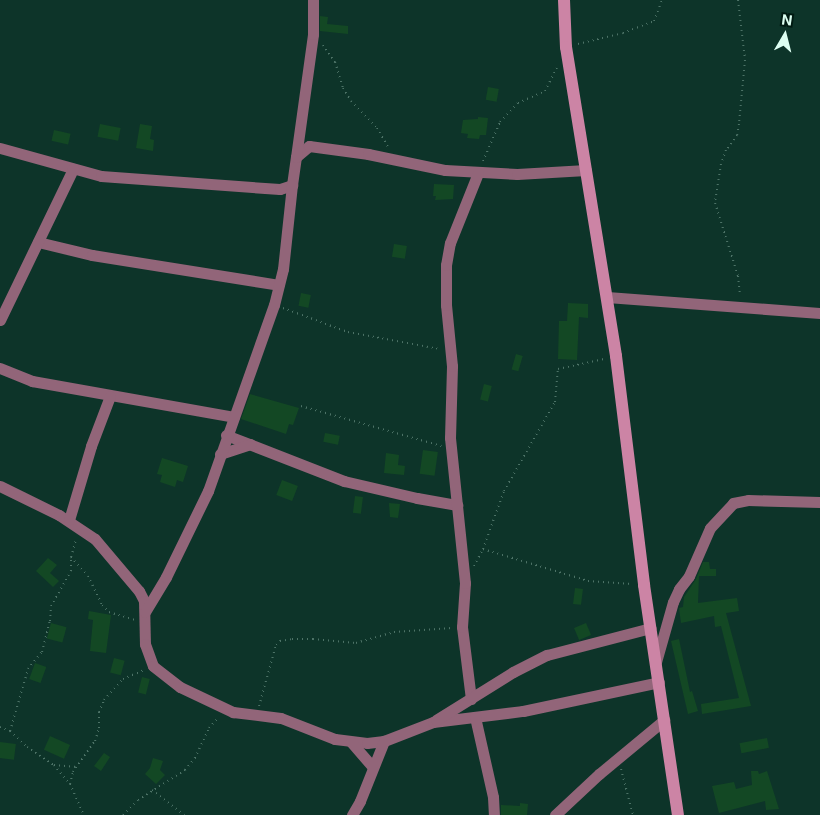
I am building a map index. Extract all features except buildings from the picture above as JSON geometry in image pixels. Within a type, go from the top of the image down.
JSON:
[{"type":"street","points":[[145,612],[187,536],[208,491],[226,435],[274,304],[287,241],[292,185],[313,34],[313,0]]},
{"type":"street","points":[[564,0],[566,47],[616,356],[644,585],[678,815]]},
{"type":"street","points":[[296,157],[309,146],[391,158],[445,170],[478,173],[556,173],[586,170]]},
{"type":"street","points":[[0,148],[101,176],[280,189],[292,185]]},
{"type":"street","points":[[0,320],[73,169]]},
{"type":"street","points":[[471,698],[462,627],[465,583],[451,449],[452,351],[446,304],[446,265],[450,243],[478,173]]},
{"type":"street","points":[[38,242],[92,255],[279,285]]},
{"type":"street","points":[[607,297],[820,313]]},
{"type":"street","points":[[0,368],[32,381],[234,417]]},
{"type":"street","points":[[68,520],[91,446],[110,396]]},
{"type":"street","points":[[226,435],[344,481],[457,505]]},
{"type":"street","points":[[220,454],[250,444]]},
{"type":"street","points":[[0,486],[68,520],[84,530],[105,549],[144,601],[144,632],[147,655],[153,666],[180,688],[233,712],[291,721],[318,733],[351,742],[384,741],[433,722],[513,672],[547,655],[650,628]]},
{"type":"street","points":[[656,662],[673,602],[679,589],[689,576],[710,528],[733,503],[748,500],[820,502]]},
{"type":"street","points":[[433,722],[523,711],[659,682]]},
{"type":"street","points":[[475,717],[493,797],[494,815]]},
{"type":"street","points":[[555,815],[594,778],[664,720]]},
{"type":"street","points":[[352,815],[362,796],[372,766],[384,741]]},
{"type":"street","points":[[351,742],[372,766]]},
{"type":"path","points":[[478,173],[500,122],[518,103],[545,91],[566,47],[623,33],[654,21],[662,0]]},
{"type":"path","points":[[738,0],[745,60],[742,96],[736,135],[726,150],[721,164],[716,203],[738,276],[742,308]]},
{"type":"path","points":[[313,34],[335,62],[343,88],[351,101],[384,136],[391,158]]},
{"type":"path","points":[[274,304],[348,332],[452,351]]},
{"type":"path","points":[[474,566],[483,549],[504,491],[555,402],[558,369],[616,356]]},
{"type":"path","points":[[302,406],[451,449]]},
{"type":"path","points":[[10,732],[28,669],[42,652],[50,621],[51,606],[71,571],[71,557],[76,538],[84,530]]},
{"type":"path","points":[[483,549],[588,581],[644,585]]},
{"type":"path","points":[[71,557],[88,576],[102,605],[109,612],[135,620],[144,632]]},
{"type":"path","points":[[256,715],[276,645],[280,641],[313,639],[356,643],[394,632],[462,627]]},
{"type":"path","points":[[70,784],[73,772],[95,741],[99,728],[99,712],[104,700],[123,679],[153,666]]},
{"type":"path","points":[[123,815],[152,790],[185,770],[195,758],[214,720],[233,712]]},
{"type":"path","points":[[0,727],[10,732],[27,747],[54,765],[70,784],[84,815]]},
{"type":"path","points":[[619,759],[633,815]]},
{"type":"path","points":[[54,765],[77,767]]},
{"type":"path","points":[[152,790],[184,815]]}]
